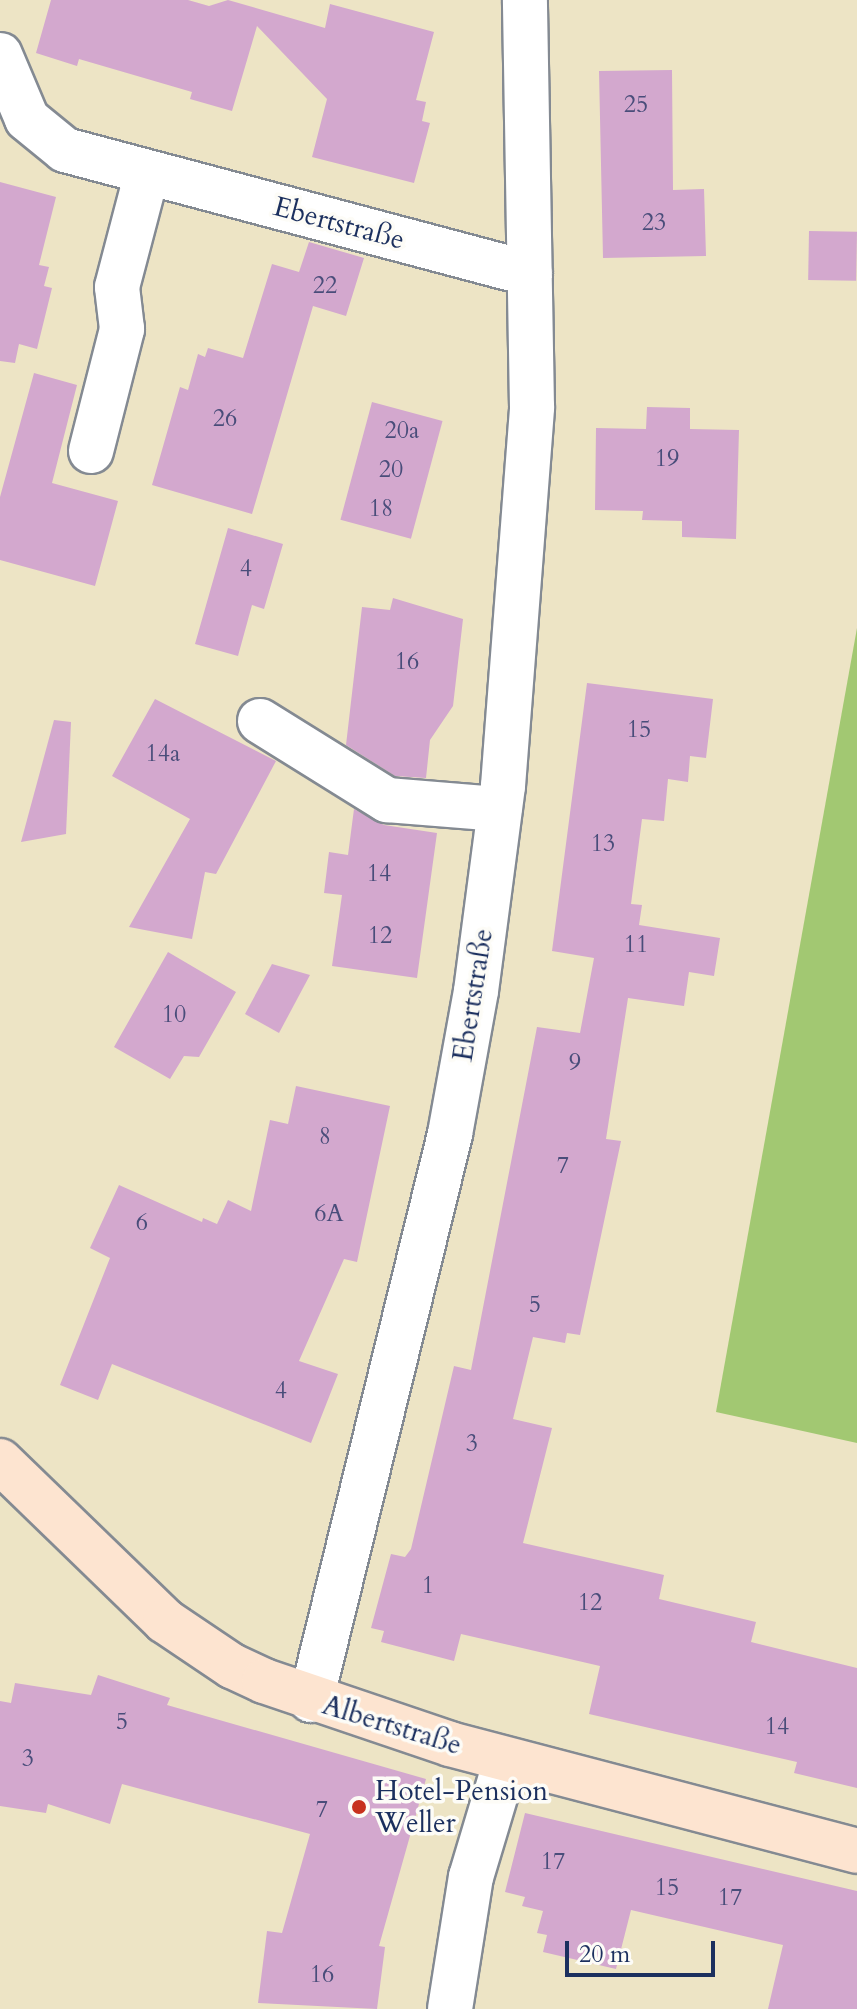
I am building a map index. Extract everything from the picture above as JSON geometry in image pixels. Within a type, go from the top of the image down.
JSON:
[{"type":"street","name":"Ebertstraße","points":[[311,1700],[450,1134],[476,991],[500,809],[529,485],[530,274],[525,0]]},
{"type":"street","name":"Ebertstraße","points":[[0,55],[27,119],[45,139],[65,150],[530,274]]},
{"type":"street","points":[[91,451],[122,329],[117,287],[147,173]]},
{"type":"street","points":[[260,721],[387,800],[500,809]]},
{"type":"street","name":"Albertstraße","points":[[0,1461],[165,1621],[232,1666],[311,1700],[506,1760],[857,1851]]},
{"type":"street","points":[[450,2009],[471,1877],[506,1760]]},
{"type":"green space","points":[[857,628],[857,1443],[716,1412]]},
{"type":"building","points":[[51,0],[188,0],[209,6],[228,0],[325,28],[330,4],[434,32],[416,100],[426,102],[422,121],[430,123],[414,183],[312,157],[327,99],[257,26],[232,111],[190,99],[192,92],[79,59],[77,66],[36,53]]},
{"type":"building","points":[[672,70],[673,190],[704,189],[706,256],[603,258],[599,71]]},
{"type":"building","points":[[0,182],[56,197],[39,265],[49,267],[44,286],[52,288],[37,349],[19,344],[15,363],[0,361]]},
{"type":"building","points":[[809,231],[857,232],[856,281],[808,280]]},
{"type":"building","points":[[309,242],[364,258],[346,316],[313,306],[252,514],[152,485],[180,387],[188,390],[198,354],[205,357],[208,348],[243,358],[272,264],[299,272]]},
{"type":"building","points":[[34,373],[77,385],[52,483],[118,501],[95,586],[0,560],[0,497]]},
{"type":"building","points":[[372,402],[443,421],[411,539],[340,520]]},
{"type":"building","points":[[647,407],[690,408],[690,429],[739,430],[736,539],[682,537],[682,521],[642,520],[643,511],[595,510],[596,428],[646,429]]},
{"type":"building","points":[[228,528],[283,544],[264,609],[252,605],[238,656],[195,644]]},
{"type":"building","points":[[393,598],[463,619],[453,706],[430,740],[426,778],[395,776],[346,745],[362,607],[390,610]]},
{"type":"building","points":[[587,683],[713,699],[706,758],[690,756],[688,782],[668,779],[664,821],[642,819],[631,904],[642,905],[639,925],[720,938],[714,976],[689,972],[684,1006],[628,998],[606,1139],[621,1141],[580,1335],[567,1333],[565,1343],[533,1337],[513,1419],[552,1428],[523,1543],[664,1575],[659,1599],[756,1622],[751,1642],[857,1668],[857,1788],[794,1773],[797,1762],[589,1714],[600,1666],[461,1634],[454,1661],[381,1642],[384,1631],[371,1628],[391,1554],[405,1557],[411,1549],[454,1366],[471,1370],[537,1027],[580,1033],[594,958],[552,951]]},
{"type":"building","points":[[155,699],[276,761],[216,874],[205,872],[192,939],[129,927],[190,819],[112,776]]},
{"type":"building","points":[[54,720],[71,722],[66,834],[21,842]]},
{"type":"building","points":[[354,809],[384,825],[437,833],[417,978],[332,966],[342,895],[324,893],[329,852],[348,855]]},
{"type":"building","points":[[168,952],[236,992],[199,1057],[184,1056],[170,1079],[114,1047]]},
{"type":"building","points":[[272,964],[310,975],[279,1033],[245,1014]]},
{"type":"building","points":[[296,1086],[390,1106],[357,1262],[344,1259],[299,1361],[338,1374],[311,1443],[112,1364],[98,1400],[60,1385],[110,1258],[90,1248],[119,1185],[202,1222],[203,1218],[217,1224],[228,1200],[251,1211],[270,1120],[288,1124]]},
{"type":"building","points":[[98,1675],[170,1698],[167,1705],[426,1779],[379,1946],[385,1947],[377,2009],[258,2003],[267,1931],[282,1933],[310,1834],[122,1784],[110,1824],[48,1804],[46,1813],[0,1806],[0,1701],[11,1703],[15,1683],[91,1695]]},
{"type":"building","points":[[525,1813],[857,1891],[857,2009],[768,2009],[783,1945],[631,1910],[616,1969],[543,1952],[547,1935],[537,1933],[543,1911],[522,1906],[525,1897],[505,1892]]},
{"type":"place","name":"Hotel-Pension Weller","points":[[359,1807]]}]
